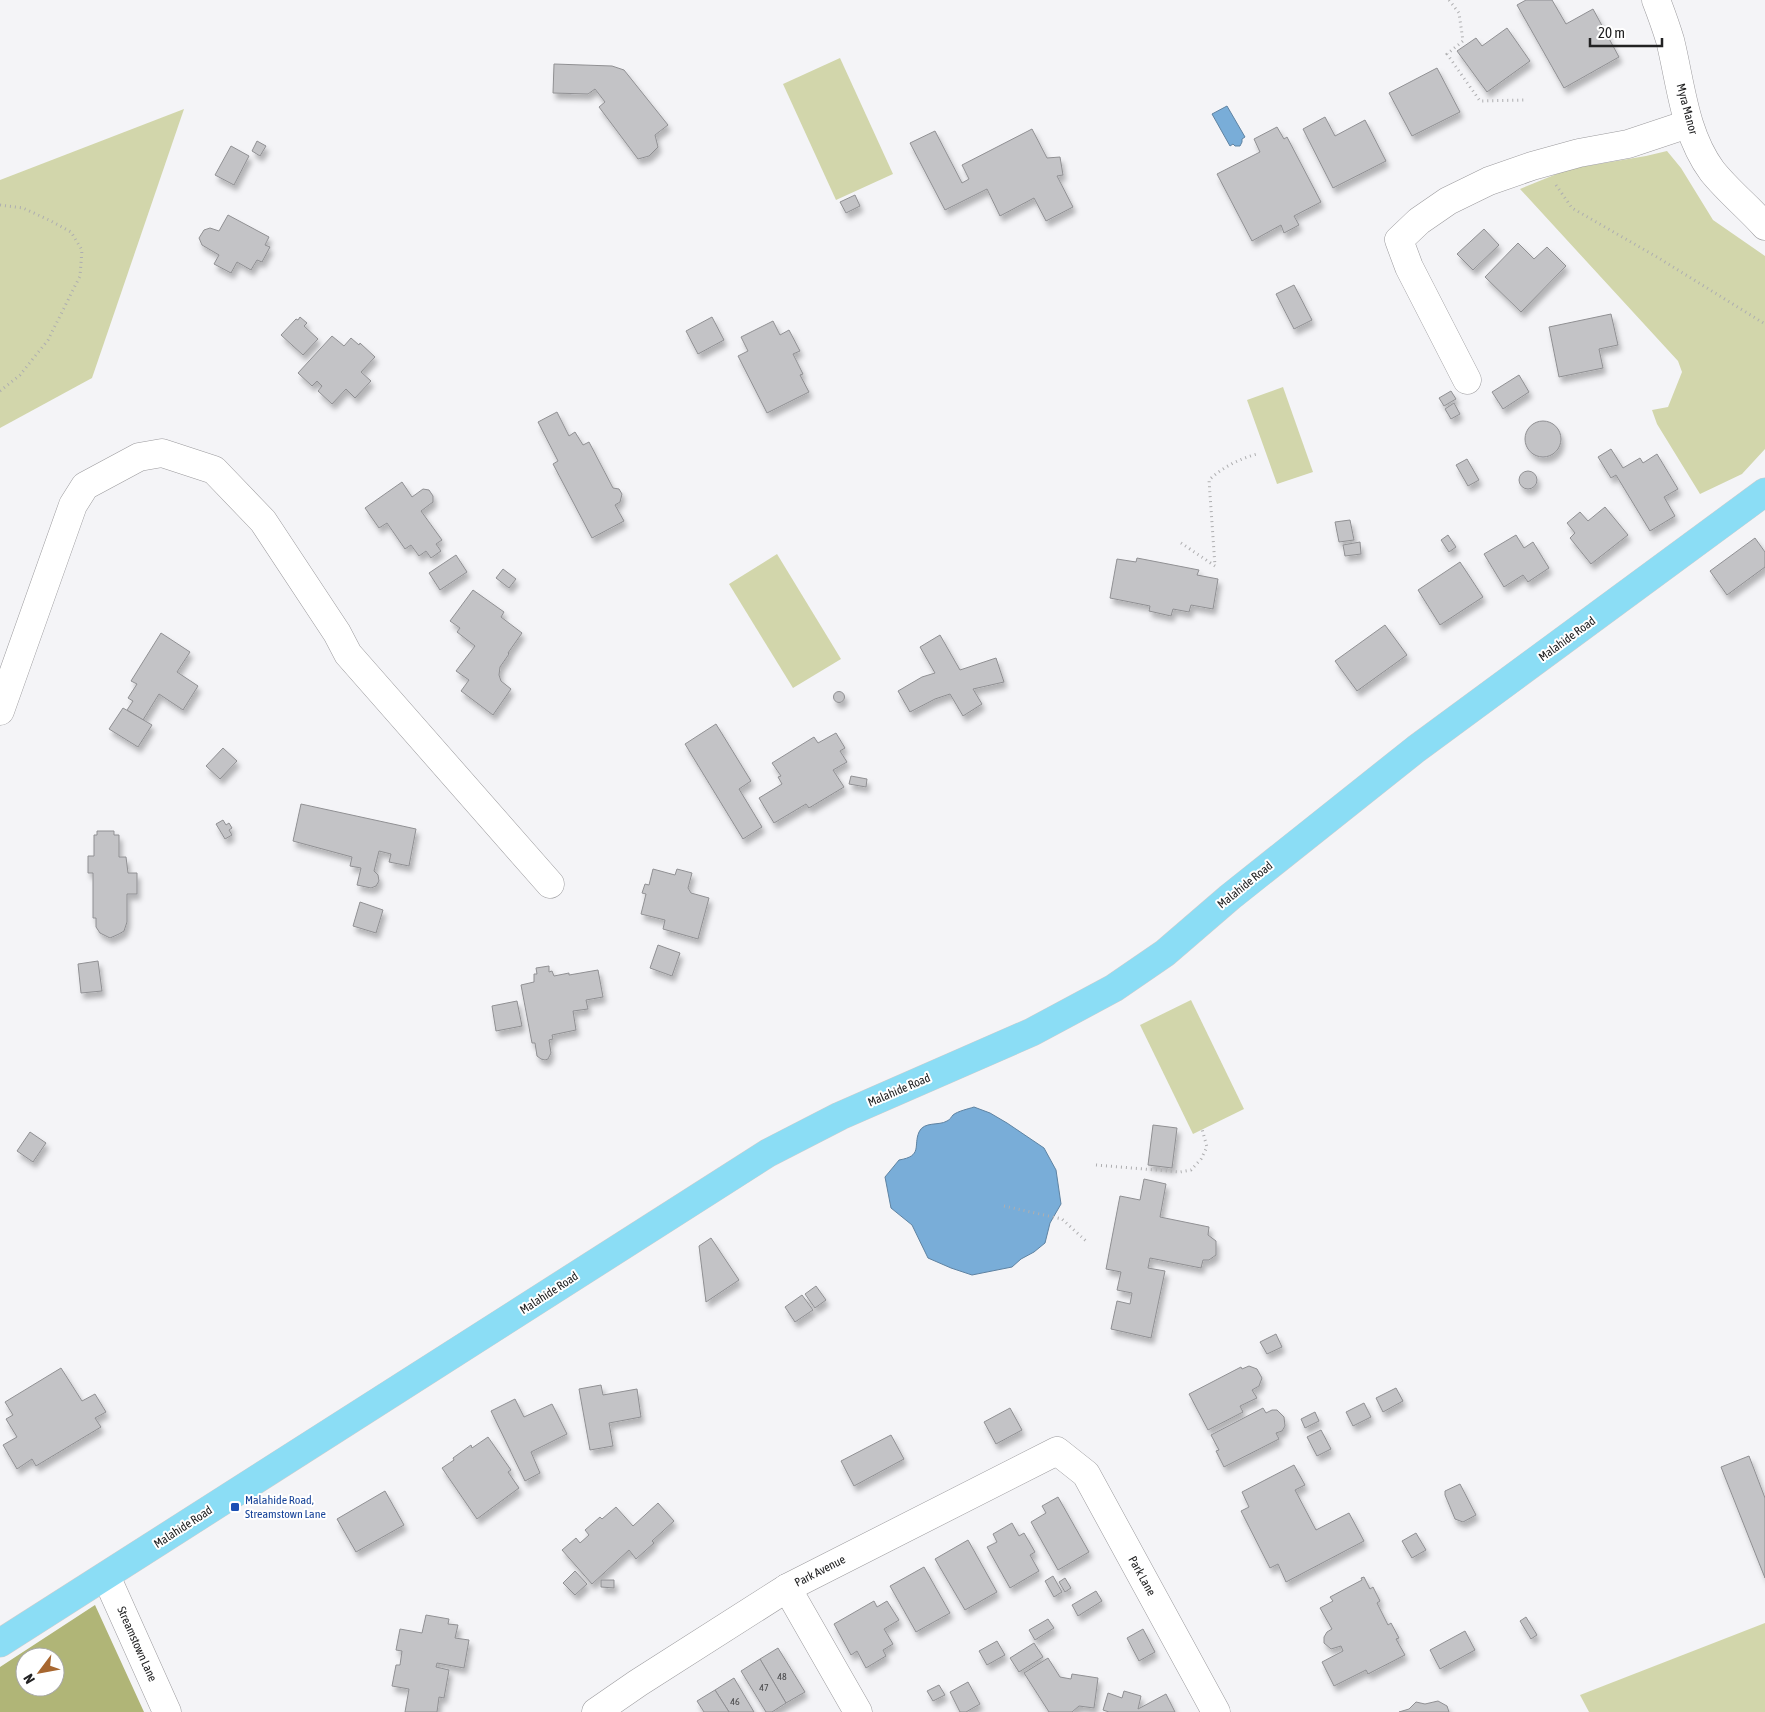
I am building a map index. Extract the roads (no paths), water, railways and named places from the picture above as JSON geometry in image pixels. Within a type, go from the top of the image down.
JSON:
[{"type":"main road","name":"Malahide Road","points":[[0,1643],[768,1153],[840,1116],[1032,1032],[1114,988],[1165,953],[1230,897],[1416,749],[1765,492]]},
{"type":"street","name":"Myra Manor","points":[[1656,0],[1669,38],[1688,124],[1697,144],[1712,170],[1736,198],[1765,226]]},
{"type":"street","points":[[1468,380],[1409,267],[1399,240],[1419,221],[1448,201],[1489,181],[1545,162],[1628,144],[1688,124]]},
{"type":"street","points":[[0,711],[73,505],[85,486],[139,457],[162,453],[214,470],[263,521],[337,633],[348,654],[550,884]]},
{"type":"street","name":"Park Avenue","points":[[596,1712],[787,1588],[1057,1450]]},
{"type":"street","name":"Park Lane","points":[[1057,1450],[1086,1474],[1216,1712]]},
{"type":"street","name":"Streamstown Lane","points":[[106,1576],[167,1712]]},
{"type":"street","points":[[787,1588],[858,1712]]},
{"type":"water","points":[[1227,106],[1245,137],[1242,139],[1240,146],[1233,144],[1230,146],[1212,114]]},
{"type":"water","points":[[974,1107],[990,1113],[1044,1148],[1056,1170],[1061,1204],[1050,1223],[1045,1243],[1034,1252],[1021,1259],[1012,1267],[972,1275],[928,1258],[912,1225],[891,1208],[885,1177],[899,1160],[907,1158],[914,1153],[917,1137],[924,1126],[944,1122],[960,1111]]},
{"type":"place","name":"Malahide Road, Streamstown Lane","points":[[235,1507]]}]
